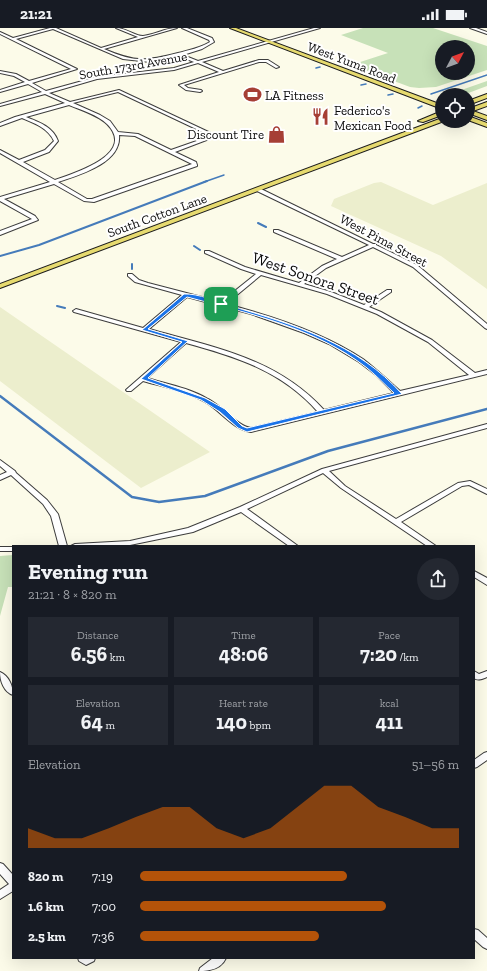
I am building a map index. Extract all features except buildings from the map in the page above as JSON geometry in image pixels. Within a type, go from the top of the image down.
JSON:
[{"type":"main road","name":"West Yuma Road","points":[[232,28],[435,104]]},
{"type":"main road","points":[[475,100],[487,96]]},
{"type":"main road","points":[[475,108],[487,104]]},
{"type":"main road","points":[[475,114],[487,118]]},
{"type":"main road","name":"South Cotton Lane","points":[[0,286],[259,190],[435,116]]},
{"type":"main road","points":[[475,117],[487,121]]},
{"type":"main road","points":[[475,121],[487,125]]},
{"type":"main road","name":"South Cotton Lane","points":[[323,164],[435,123]]},
{"type":"main road","points":[[361,151],[385,139],[384,136]]},
{"type":"street","points":[[12,39],[53,28],[100,49],[124,58],[138,61],[157,60],[208,46],[212,42],[211,39],[184,28]]},
{"type":"street","points":[[118,28],[141,38]]},
{"type":"street","points":[[100,49],[176,28]]},
{"type":"street","name":"South 173rd Avenue","points":[[0,106],[96,78],[163,71],[202,62],[318,28]]},
{"type":"street","points":[[472,28],[487,33]]},
{"type":"street","points":[[0,34],[75,69],[0,91]]},
{"type":"street","points":[[180,53],[224,72]]},
{"type":"street","points":[[200,91],[187,89],[181,85],[263,60],[274,64],[277,67]]},
{"type":"street","points":[[0,72],[15,75],[70,102],[108,122],[117,133],[116,146],[110,155],[101,162],[54,181],[0,199]]},
{"type":"street","points":[[0,126],[70,102],[118,91],[215,136],[171,152]]},
{"type":"street","points":[[18,162],[47,151],[56,141],[55,135],[50,131],[23,117]]},
{"type":"street","points":[[0,151],[86,200],[92,201],[195,165],[136,135],[117,133]]},
{"type":"street","name":"West Pima Street","points":[[259,190],[374,245],[422,270],[487,327]]},
{"type":"street","points":[[0,199],[33,217],[35,220],[0,233]]},
{"type":"street","points":[[276,231],[341,259]]},
{"type":"street","points":[[299,285],[319,270],[374,245]]},
{"type":"street","name":"West Sonora Street","points":[[207,252],[260,273],[365,307],[404,325],[430,341],[473,375]]},
{"type":"street","points":[[221,304],[260,273]]},
{"type":"street","points":[[130,275],[141,282],[269,318],[318,337],[365,364],[399,394]]},
{"type":"street","points":[[365,307],[389,291]]},
{"type":"street","points":[[144,330],[186,295]]},
{"type":"street","points":[[76,311],[229,353],[267,369],[299,389],[312,400],[322,412]]},
{"type":"street","points":[[129,390],[144,379],[185,341]]},
{"type":"street","points":[[144,379],[203,399],[222,411],[240,427],[247,430],[487,372]]},
{"type":"street","points":[[93,545],[130,543],[170,535],[209,523],[324,470],[487,426]]},
{"type":"street","points":[[0,462],[46,502],[55,516],[63,545]]},
{"type":"street","points":[[324,470],[343,487],[430,545]]},
{"type":"street","points":[[0,478],[13,472]]},
{"type":"street","points":[[396,522],[460,484],[470,483],[487,492]]},
{"type":"street","points":[[242,509],[293,545]]},
{"type":"street","points":[[0,549],[12,549]]},
{"type":"street","points":[[475,574],[487,582]]},
{"type":"street","points":[[476,676],[487,674]]},
{"type":"street","points":[[0,675],[12,691]]},
{"type":"street","points":[[475,764],[487,755]]},
{"type":"street","points":[[0,867],[12,881]]},
{"type":"street","points":[[0,894],[12,887]]},
{"type":"street","points":[[475,934],[487,944]]},
{"type":"street","points":[[204,971],[220,959]]},
{"type":"green space","points":[[363,28],[433,28],[469,40],[435,40],[435,80],[457,80],[436,87],[410,87],[351,65],[388,53],[341,35]]},
{"type":"green space","points":[[475,42],[487,46],[487,70],[475,74]]},
{"type":"green space","points":[[487,81],[487,86],[475,90],[475,88],[467,88]]},
{"type":"green space","points":[[381,182],[433,205],[487,183],[487,289],[441,256],[331,206],[334,199],[374,183]]},
{"type":"green space","points":[[0,307],[210,452],[141,488],[0,381]]},
{"type":"green space","points":[[12,555],[12,587],[8,587],[0,616],[0,556]]},
{"type":"waterway","points":[[316,68],[320,67]]},
{"type":"waterway","points":[[431,94],[487,75]]},
{"type":"waterway","points":[[361,85],[366,84]]},
{"type":"waterway","points":[[388,95],[393,94]]},
{"type":"waterway","points":[[418,108],[422,106]]},
{"type":"waterway","points":[[204,182],[224,175]]},
{"type":"waterway","points":[[0,256],[39,245],[207,181]]},
{"type":"waterway","points":[[258,223],[266,227]]},
{"type":"waterway","points":[[194,246],[200,250]]},
{"type":"waterway","points":[[132,264],[132,269]]},
{"type":"waterway","points":[[57,306],[65,308]]},
{"type":"waterway","points":[[0,396],[132,497],[159,502],[205,496],[328,451],[487,409]]},
{"type":"place","name":"LA Fitness","points":[[252,95]]},
{"type":"place","name":"Federico's Mexican Food","points":[[321,117]]},
{"type":"place","name":"Discount Tire","points":[[277,134]]},
{"type":"route","points":[[186,295],[221,304],[269,318],[296,328],[342,349],[356,357],[377,373],[399,394],[255,430],[247,430],[240,427],[230,417],[203,399],[192,394],[144,379],[185,341],[144,330],[186,295]]}]
